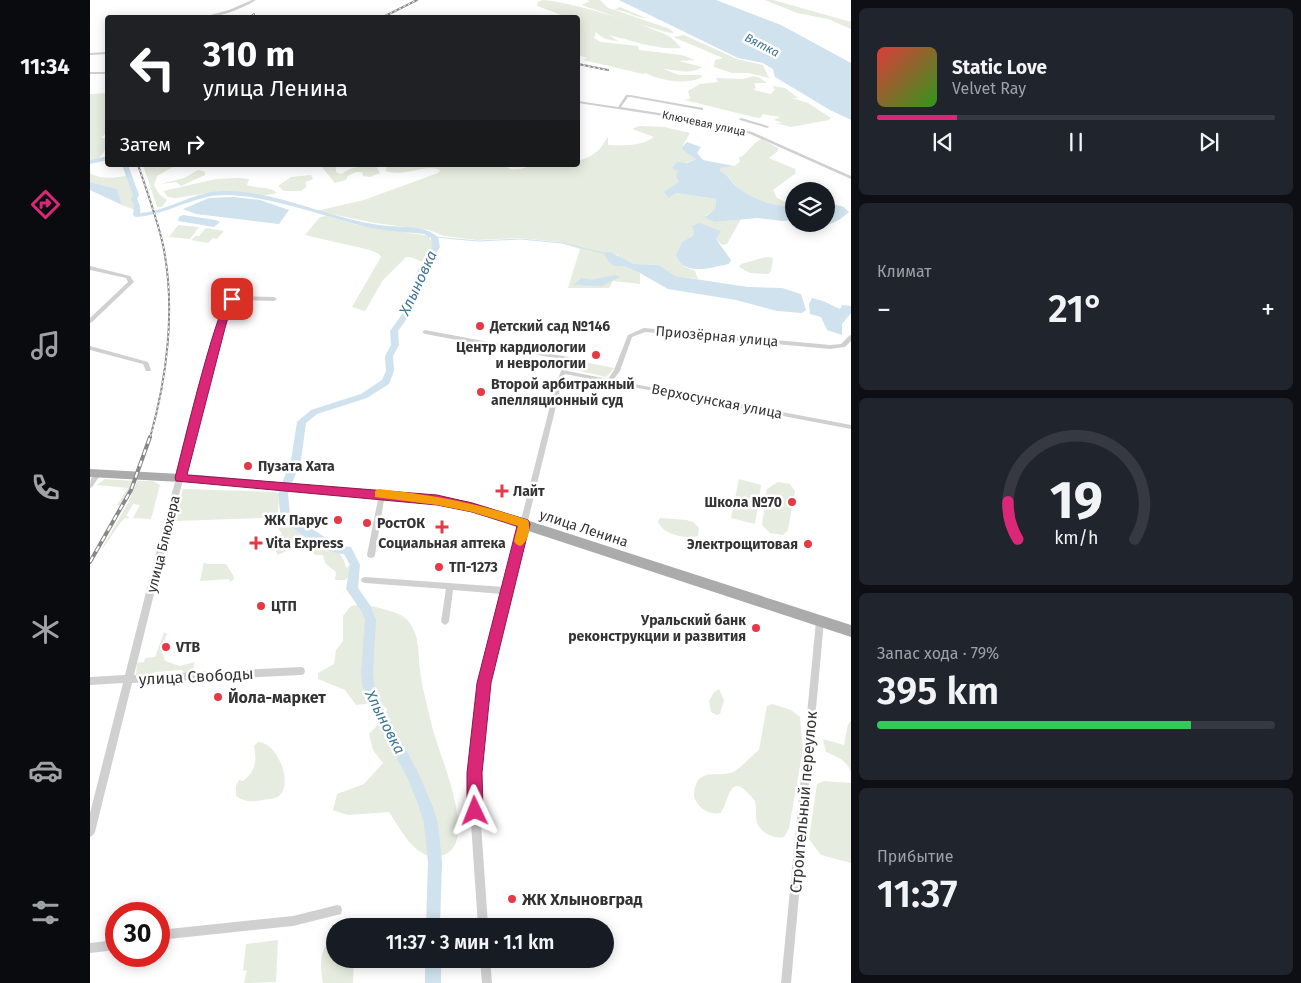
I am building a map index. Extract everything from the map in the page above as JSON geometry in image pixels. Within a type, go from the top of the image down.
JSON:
[{"type":"main road","name":"улица Ленина","points":[[94,473],[382,494],[437,500],[472,507],[851,631]]},
{"type":"street","points":[[211,15],[255,0]]},
{"type":"street","points":[[90,54],[105,53]]},
{"type":"street","points":[[90,73],[105,73]]},
{"type":"street","points":[[619,108],[627,96],[630,96],[702,109]]},
{"type":"street","name":"Ключевая улица","points":[[580,102],[697,120],[756,134],[851,178]]},
{"type":"street","points":[[741,119],[767,127]]},
{"type":"street","points":[[756,134],[774,122]]},
{"type":"street","points":[[90,268],[128,277],[131,282],[125,290],[90,321]]},
{"type":"street","name":"улица Блюхера","points":[[90,832],[180,478],[228,303],[239,298],[274,299]]},
{"type":"street","name":"Приозёрная улица","points":[[610,381],[617,371],[630,336],[644,330],[830,347],[843,346],[851,337]]},
{"type":"street","points":[[425,332],[568,359],[563,372],[484,683],[474,794],[482,918]]},
{"type":"street","points":[[90,348],[146,363],[148,370]]},
{"type":"street","name":"Верхосунская улица","points":[[563,372],[851,427]]},
{"type":"street","points":[[90,485],[94,473]]},
{"type":"street","points":[[372,555],[382,494]]},
{"type":"street","points":[[365,580],[508,591]]},
{"type":"street","points":[[445,621],[450,586]]},
{"type":"street","name":"Строительный переулок","points":[[786,983],[820,622]]},
{"type":"street","name":"улица Свободы","points":[[90,681],[301,671]]},
{"type":"street","points":[[170,934],[294,921],[337,910]]},
{"type":"street","points":[[90,948],[105,946]]},
{"type":"street","points":[[486,968],[486,983]]},
{"type":"shaded area","points":[[543,0],[554,1],[588,9],[660,32],[670,37],[681,48],[654,46],[609,35],[618,41],[611,40],[603,38],[596,32],[594,38],[601,42],[638,46],[639,50],[682,55],[695,60],[679,61],[702,67],[687,72],[663,69],[679,75],[701,75],[702,77],[690,81],[666,80],[646,73],[643,74],[583,60],[587,58],[580,56],[580,15],[562,15],[537,6],[538,2]]},
{"type":"shaded area","points":[[587,0],[600,0],[608,8],[614,10],[620,7],[646,18],[615,10],[670,29],[674,33],[644,26],[582,5],[590,1]]},
{"type":"shaded area","points":[[765,0],[773,0],[851,22],[851,29],[828,19],[797,13]]},
{"type":"shaded area","points":[[684,35],[737,59],[763,65],[769,78],[748,73],[732,73],[714,67],[715,60],[723,58],[673,37]]},
{"type":"shaded area","points":[[754,76],[767,83],[754,83],[756,88],[754,90],[771,94],[775,89],[772,86],[785,88],[798,98],[792,98],[808,103],[831,118],[829,120],[791,127],[776,123],[783,123],[774,120],[780,117],[763,114],[760,118],[754,117],[684,100],[690,99],[688,91],[700,84],[718,82],[716,78],[743,79]]},
{"type":"shaded area","points":[[105,93],[105,134],[101,138],[105,138],[105,150],[99,158],[90,160],[90,94]]},
{"type":"shaded area","points":[[639,126],[664,127],[690,133],[682,147],[696,159],[672,168],[679,171],[679,183],[669,198],[676,193],[716,199],[715,209],[705,216],[714,222],[741,219],[727,244],[722,245],[716,239],[720,231],[694,231],[693,236],[683,241],[685,267],[695,271],[698,279],[674,276],[659,265],[634,264],[621,259],[617,254],[614,266],[624,266],[640,273],[640,284],[613,281],[609,288],[568,288],[580,249],[559,242],[520,238],[477,240],[444,236],[429,230],[375,223],[316,211],[364,200],[438,173],[440,170],[428,168],[393,173],[386,171],[387,167],[507,167],[516,169],[527,167],[580,167],[580,160],[599,150],[608,137],[608,145],[632,145],[654,137],[632,129]]},
{"type":"shaded area","points":[[762,139],[778,148],[778,151],[769,158],[795,169],[796,173],[773,190],[777,198],[785,202],[785,206],[771,204],[757,199],[737,187],[720,171],[719,168],[734,166],[740,162],[739,158]]},
{"type":"shaded area","points":[[144,167],[173,167],[157,176],[154,185],[159,194],[167,200],[162,207],[157,207]]},
{"type":"shaded area","points":[[322,167],[336,167],[336,172],[341,174],[352,168],[376,167],[380,173],[370,177],[363,176],[362,172],[356,172],[348,176],[346,180],[335,183]]},
{"type":"shaded area","points":[[198,170],[205,172],[205,175],[181,186],[176,182],[160,184],[184,178]]},
{"type":"shaded area","points":[[90,173],[108,178],[127,175],[141,212],[122,205],[117,189],[90,182]]},
{"type":"shaded area","points":[[311,175],[313,179],[306,182],[306,187],[301,191],[284,191],[278,186],[291,177]]},
{"type":"shaded area","points":[[216,179],[249,179],[247,185],[270,189],[277,193],[262,196],[221,191],[175,198],[168,197],[163,191]]},
{"type":"shaded area","points":[[326,216],[358,225],[429,236],[434,248],[425,262],[406,257],[383,280],[365,311],[352,307],[381,257],[370,250],[305,235],[320,217]]},
{"type":"shaded area","points":[[178,225],[199,227],[190,239],[169,237]]},
{"type":"shaded area","points":[[206,228],[224,231],[217,239],[213,238],[208,243],[191,240],[199,236]]},
{"type":"shaded area","points":[[766,257],[773,258],[771,271],[768,274],[750,273],[739,267],[741,264]]},
{"type":"shaded area","points":[[570,359],[614,368],[606,377],[567,368]]},
{"type":"shaded area","points":[[105,479],[134,481],[120,506],[117,505],[128,488],[97,485]]},
{"type":"shaded area","points":[[739,479],[761,485],[755,524],[731,518]]},
{"type":"shaded area","points":[[137,481],[153,481],[160,485],[151,519],[133,518],[140,505],[133,504],[126,516],[129,517],[128,519],[125,518],[121,522],[98,555],[128,503]]},
{"type":"shaded area","points":[[778,482],[790,484],[795,491],[788,530],[783,535],[770,533],[762,525],[767,489]]},
{"type":"shaded area","points":[[183,489],[277,492],[279,520],[303,529],[308,535],[336,549],[344,560],[346,568],[353,562],[357,569],[345,580],[335,580],[336,572],[325,563],[323,555],[315,555],[304,543],[295,542],[299,545],[278,555],[269,540],[282,534],[277,526],[278,520],[274,519],[273,513],[265,518],[176,521],[174,518]]},
{"type":"shaded area","points":[[120,506],[120,509],[90,560]]},
{"type":"shaded area","points":[[660,518],[693,522],[699,528],[698,536],[687,537],[669,533],[660,526],[658,521]]},
{"type":"shaded area","points":[[204,562],[206,564],[226,564],[234,577],[233,580],[230,582],[229,579],[200,581]]},
{"type":"shaded area","points":[[364,604],[400,615],[409,622],[415,633],[420,670],[432,726],[454,797],[458,818],[458,836],[452,849],[440,856],[423,854],[416,849],[389,812],[348,815],[333,810],[337,794],[364,784],[383,763],[373,750],[369,734],[385,718],[387,709],[379,702],[356,705],[345,690],[318,679],[318,673],[334,664],[336,650],[343,641],[343,616],[351,606]]},
{"type":"shaded area","points":[[164,632],[167,634],[161,648],[165,661],[180,666],[195,662],[192,673],[185,673],[182,670],[155,672],[151,676],[136,675],[137,663],[144,662],[145,658],[155,657]]},
{"type":"shaded area","points":[[719,689],[724,700],[720,714],[717,715],[711,712],[709,701],[714,692]]},
{"type":"shaded area","points":[[772,704],[791,710],[800,717],[803,749],[789,828],[784,837],[772,836],[761,829],[756,819],[755,801],[741,787],[736,786],[732,788],[721,813],[712,813],[704,810],[698,805],[694,797],[695,786],[703,776],[735,771],[759,750],[767,706]]},
{"type":"shaded area","points":[[851,721],[851,772],[838,757],[826,752],[823,739],[844,745],[848,724]]},
{"type":"shaded area","points":[[258,742],[271,748],[277,755],[284,773],[284,789],[280,795],[274,798],[255,801],[245,800],[236,796],[236,786],[239,780],[243,781],[253,769],[255,761],[254,746]]},
{"type":"shaded area","points":[[824,781],[851,783],[851,863],[821,855],[809,839],[817,784]]},
{"type":"shaded area","points":[[278,940],[276,982],[244,983],[247,970],[243,971],[246,944]]},
{"type":"shaded area","points":[[326,946],[326,968],[354,968],[353,983],[323,983],[321,963]]},
{"type":"water","name":"Вятка","points":[[619,0],[716,0],[781,25],[851,63],[851,120],[830,110],[775,77],[773,69],[763,63],[738,58]]},
{"type":"water","points":[[687,142],[701,147],[697,153],[703,160],[734,166],[720,168],[720,171],[735,185],[757,199],[771,204],[785,206],[785,221],[757,218],[714,222],[705,217],[715,209],[716,199],[676,193],[669,198],[664,192],[679,182],[676,176],[678,171],[672,168],[677,162],[687,163],[696,159],[683,150],[682,147]]},
{"type":"water","points":[[90,182],[117,189],[122,205],[90,190]]},
{"type":"water","points":[[233,197],[260,200],[289,210],[279,224],[196,214],[183,209],[209,198]]},
{"type":"water","points":[[835,204],[844,207],[849,212],[835,222]]},
{"type":"water","points":[[183,215],[220,222],[214,227],[178,221],[179,217]]},
{"type":"water","points":[[699,223],[721,231],[716,239],[731,260],[729,264],[707,269],[692,269],[680,262],[676,255],[683,241],[693,236],[692,226]]},
{"type":"water","points":[[610,252],[634,264],[659,265],[675,276],[748,287],[782,288],[801,294],[806,310],[802,313],[777,311],[736,300],[668,289],[624,266],[614,266],[603,253]]},
{"type":"water","points":[[615,275],[620,277],[602,286],[574,285],[581,278],[591,280]]},
{"type":"water","points":[[812,298],[840,309],[842,305],[851,306],[851,313],[842,324],[842,335],[827,330],[821,317],[810,314],[809,304]]},
{"type":"waterway","name":"Хлыновка","points":[[90,162],[105,159]]},
{"type":"waterway","name":"Хлыновка","points":[[126,167],[136,195],[134,199],[137,206],[136,215],[158,212],[202,196],[224,193],[241,194],[275,200],[366,225],[426,232],[434,237],[436,247],[420,274],[409,310],[394,331],[395,345],[389,356],[390,371],[386,382],[364,396],[314,412],[302,422],[296,460],[283,494],[285,517],[327,544],[339,550],[347,550],[355,565],[352,589],[368,611],[370,620],[371,630],[367,675],[370,696],[420,790],[431,824],[435,849],[433,918]]},
{"type":"waterway","points":[[434,237],[478,241],[521,239],[562,243],[603,253]]},
{"type":"waterway","name":"Хлыновка","points":[[433,968],[433,983]]},
{"type":"railway","points":[[387,15],[417,0]]},
{"type":"railway","points":[[580,64],[608,70]]},
{"type":"railway","points":[[139,167],[161,235],[169,293],[168,343],[165,367],[150,438]]},
{"type":"railway","points":[[90,562],[131,490],[150,437]]},
{"type":"slow traffic","points":[[379,494],[437,500],[472,507],[524,524],[520,541]]},
{"type":"place","name":"Детский сад №146","points":[[480,326]]},
{"type":"place","name":"Центр кардиологии и неврологии","points":[[596,355]]},
{"type":"place","name":"Второй арбитражный апелляционный суд","points":[[481,392]]},
{"type":"place","name":"Пузата Хата","points":[[248,466]]},
{"type":"place","name":"Лайт","points":[[502,491]]},
{"type":"place","name":"Школа №70","points":[[792,502]]},
{"type":"place","name":"ЖК Парус","points":[[338,520]]},
{"type":"place","name":"РостОК","points":[[367,523]]},
{"type":"place","name":"Социальная аптека","points":[[442,527]]},
{"type":"place","name":"Vita Express","points":[[256,543]]},
{"type":"place","name":"Электрощитовая","points":[[808,544]]},
{"type":"place","name":"ТП-1273","points":[[439,567]]},
{"type":"place","name":"ЦТП","points":[[261,606]]},
{"type":"place","name":"Уральский банк реконструкции и развития","points":[[756,628]]},
{"type":"place","name":"VTB","points":[[166,647]]},
{"type":"place","name":"Йола-маркет","points":[[218,697]]},
{"type":"place","name":"ЖК Хлыновград","points":[[512,899]]},
{"type":"route","points":[[232,299],[228,303],[220,328],[180,478],[375,493],[437,500],[472,507],[524,524],[484,683],[475,773],[475,811]]}]
